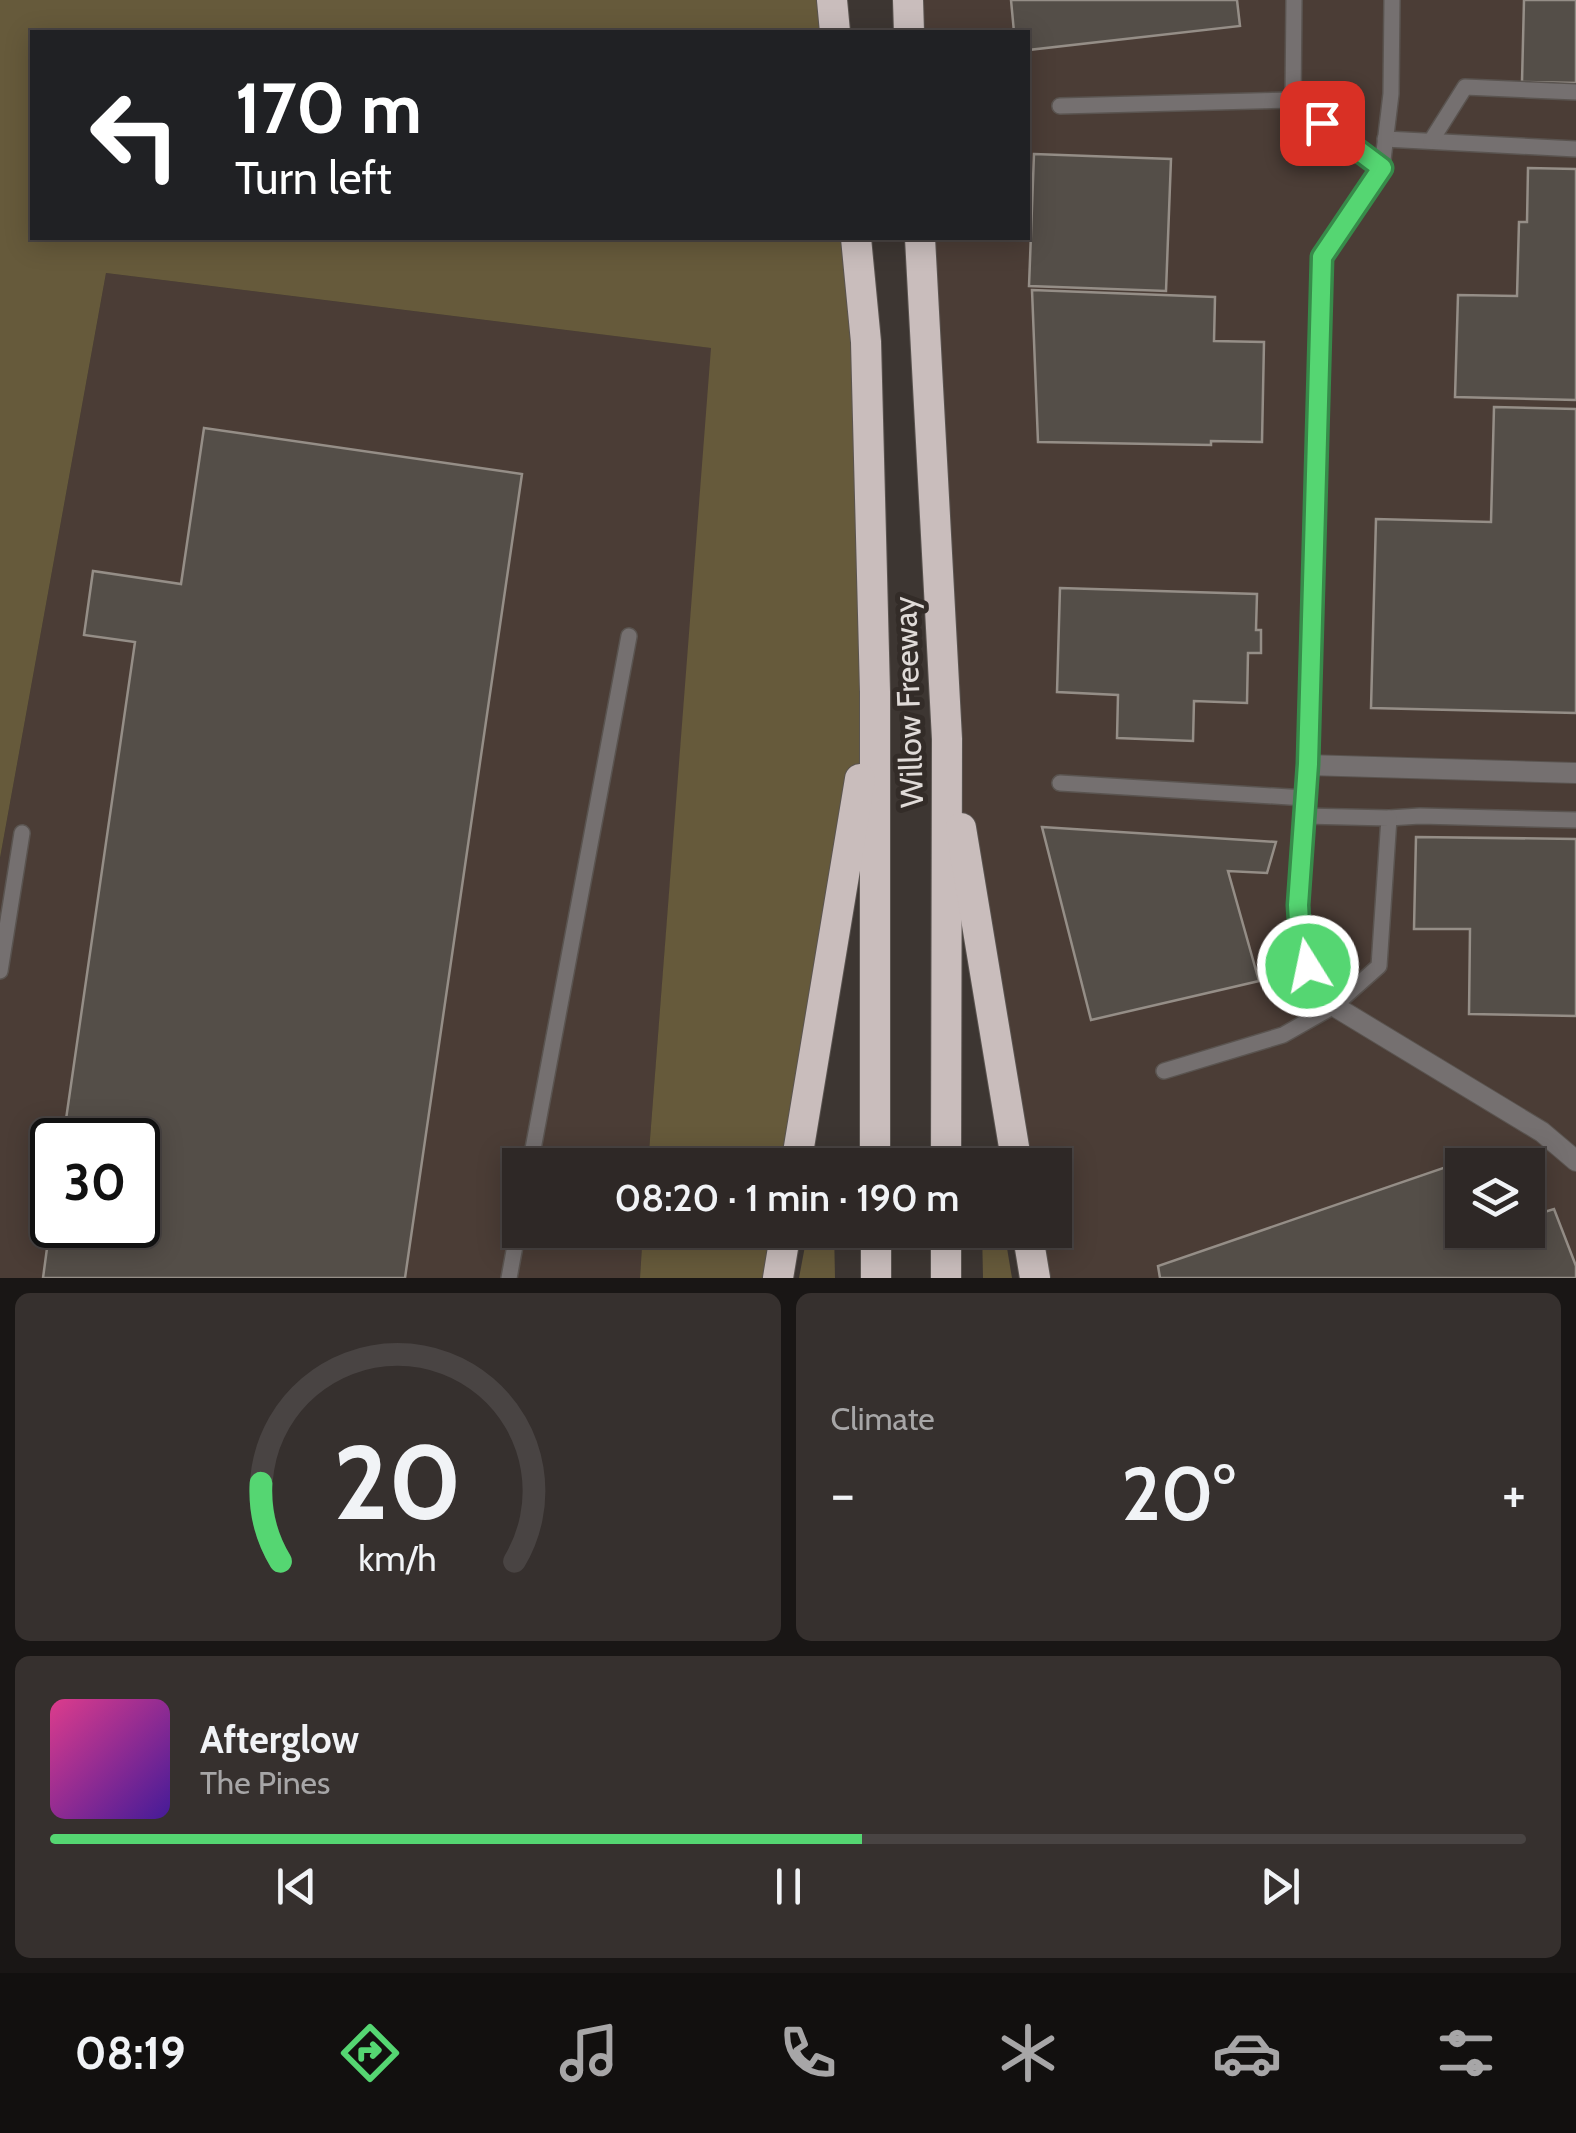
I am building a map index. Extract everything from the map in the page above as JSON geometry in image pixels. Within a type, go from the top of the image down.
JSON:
[{"type":"highway","points":[[832,0],[835,30]]},
{"type":"highway","points":[[908,0],[910,30]]},
{"type":"highway","name":"Willow Freeway","points":[[856,240],[866,342],[875,692],[876,1148]]},
{"type":"highway","name":"Willow Freeway","points":[[920,240],[947,740],[946,1148]]},
{"type":"highway","points":[[799,1148],[875,692]]},
{"type":"highway","points":[[947,740],[1014,1148]]},
{"type":"highway","points":[[778,1278],[783,1248]]},
{"type":"highway","points":[[876,1248],[876,1278]]},
{"type":"highway","points":[[946,1248],[946,1278]]},
{"type":"highway","points":[[1031,1248],[1035,1278]]},
{"type":"street","points":[[1382,168],[1322,257],[1308,764],[1298,905],[1300,938],[1317,988],[1334,1006],[1542,1132],[1576,1161]]},
{"type":"street","points":[[1308,764],[1576,773]]},
{"type":"lane","points":[[1292,100],[1294,0]]},
{"type":"lane","points":[[1060,106],[1292,100],[1382,168],[1391,94],[1392,0]]},
{"type":"lane","points":[[1430,142],[1465,87],[1576,92]]},
{"type":"lane","points":[[1386,138],[1576,150]]},
{"type":"lane","points":[[533,1148],[628,636]]},
{"type":"lane","points":[[1060,783],[1389,818],[1576,820]]},
{"type":"lane","points":[[1164,1070],[1283,1035],[1334,1006],[1379,966],[1389,818]]},
{"type":"lane","points":[[0,971],[22,834]]},
{"type":"lane","points":[[509,1278],[515,1248]]},
{"type":"shaded area","points":[[0,0],[832,0],[835,30],[30,30],[30,240],[856,240],[875,692],[799,1148],[649,1148],[711,348],[106,273],[0,858]]},
{"type":"shaded area","points":[[908,0],[1576,0],[1576,1278],[1035,1278],[1030,1248],[1072,1248],[1072,1148],[1014,1148],[947,739],[920,240],[1030,240],[1030,30],[909,30]]},
{"type":"shaded area","points":[[106,273],[712,348],[649,1148],[502,1148],[502,1248],[642,1248],[640,1278],[0,1278],[0,858]]},
{"type":"shaded area","points":[[642,1248],[783,1248],[778,1278],[640,1278]]},
{"type":"shaded area","points":[[805,1248],[834,1248],[835,1278],[799,1278]]},
{"type":"shaded area","points":[[982,1248],[1007,1248],[1012,1278],[983,1278]]},
{"type":"building","points":[[1011,0],[1237,0],[1240,26],[1030,50],[1030,30],[1014,30]]},
{"type":"building","points":[[1524,0],[1576,0],[1576,83],[1522,82]]},
{"type":"building","points":[[1034,154],[1171,159],[1166,291],[1029,286]]},
{"type":"building","points":[[1528,168],[1576,169],[1576,400],[1455,397],[1458,295],[1517,296],[1519,222],[1527,222]]},
{"type":"building","points":[[1032,290],[1215,297],[1214,341],[1264,342],[1262,442],[1038,442]]},
{"type":"building","points":[[1494,407],[1576,409],[1576,713],[1371,708],[1376,519],[1491,522]]},
{"type":"building","points":[[204,428],[522,474],[405,1278],[43,1278],[47,1248],[160,1248],[160,1118],[66,1118],[135,642],[84,635],[93,571],[181,584]]},
{"type":"building","points":[[1060,588],[1257,594],[1256,630],[1261,630],[1261,653],[1248,653],[1247,703],[1194,701],[1193,741],[1117,738],[1118,695],[1057,692]]},
{"type":"building","points":[[1042,827],[1276,842],[1267,873],[1228,871],[1259,981],[1091,1020]]},
{"type":"building","points":[[1416,837],[1576,839],[1576,1016],[1469,1014],[1470,929],[1414,929]]},
{"type":"building","points":[[1445,1167],[1445,1248],[1545,1248],[1545,1212],[1554,1209],[1576,1266],[1576,1278],[1160,1278],[1158,1266]]},
{"type":"route","points":[[1308,966],[1300,938],[1298,905],[1308,764],[1322,257],[1382,168],[1322,123]]}]
